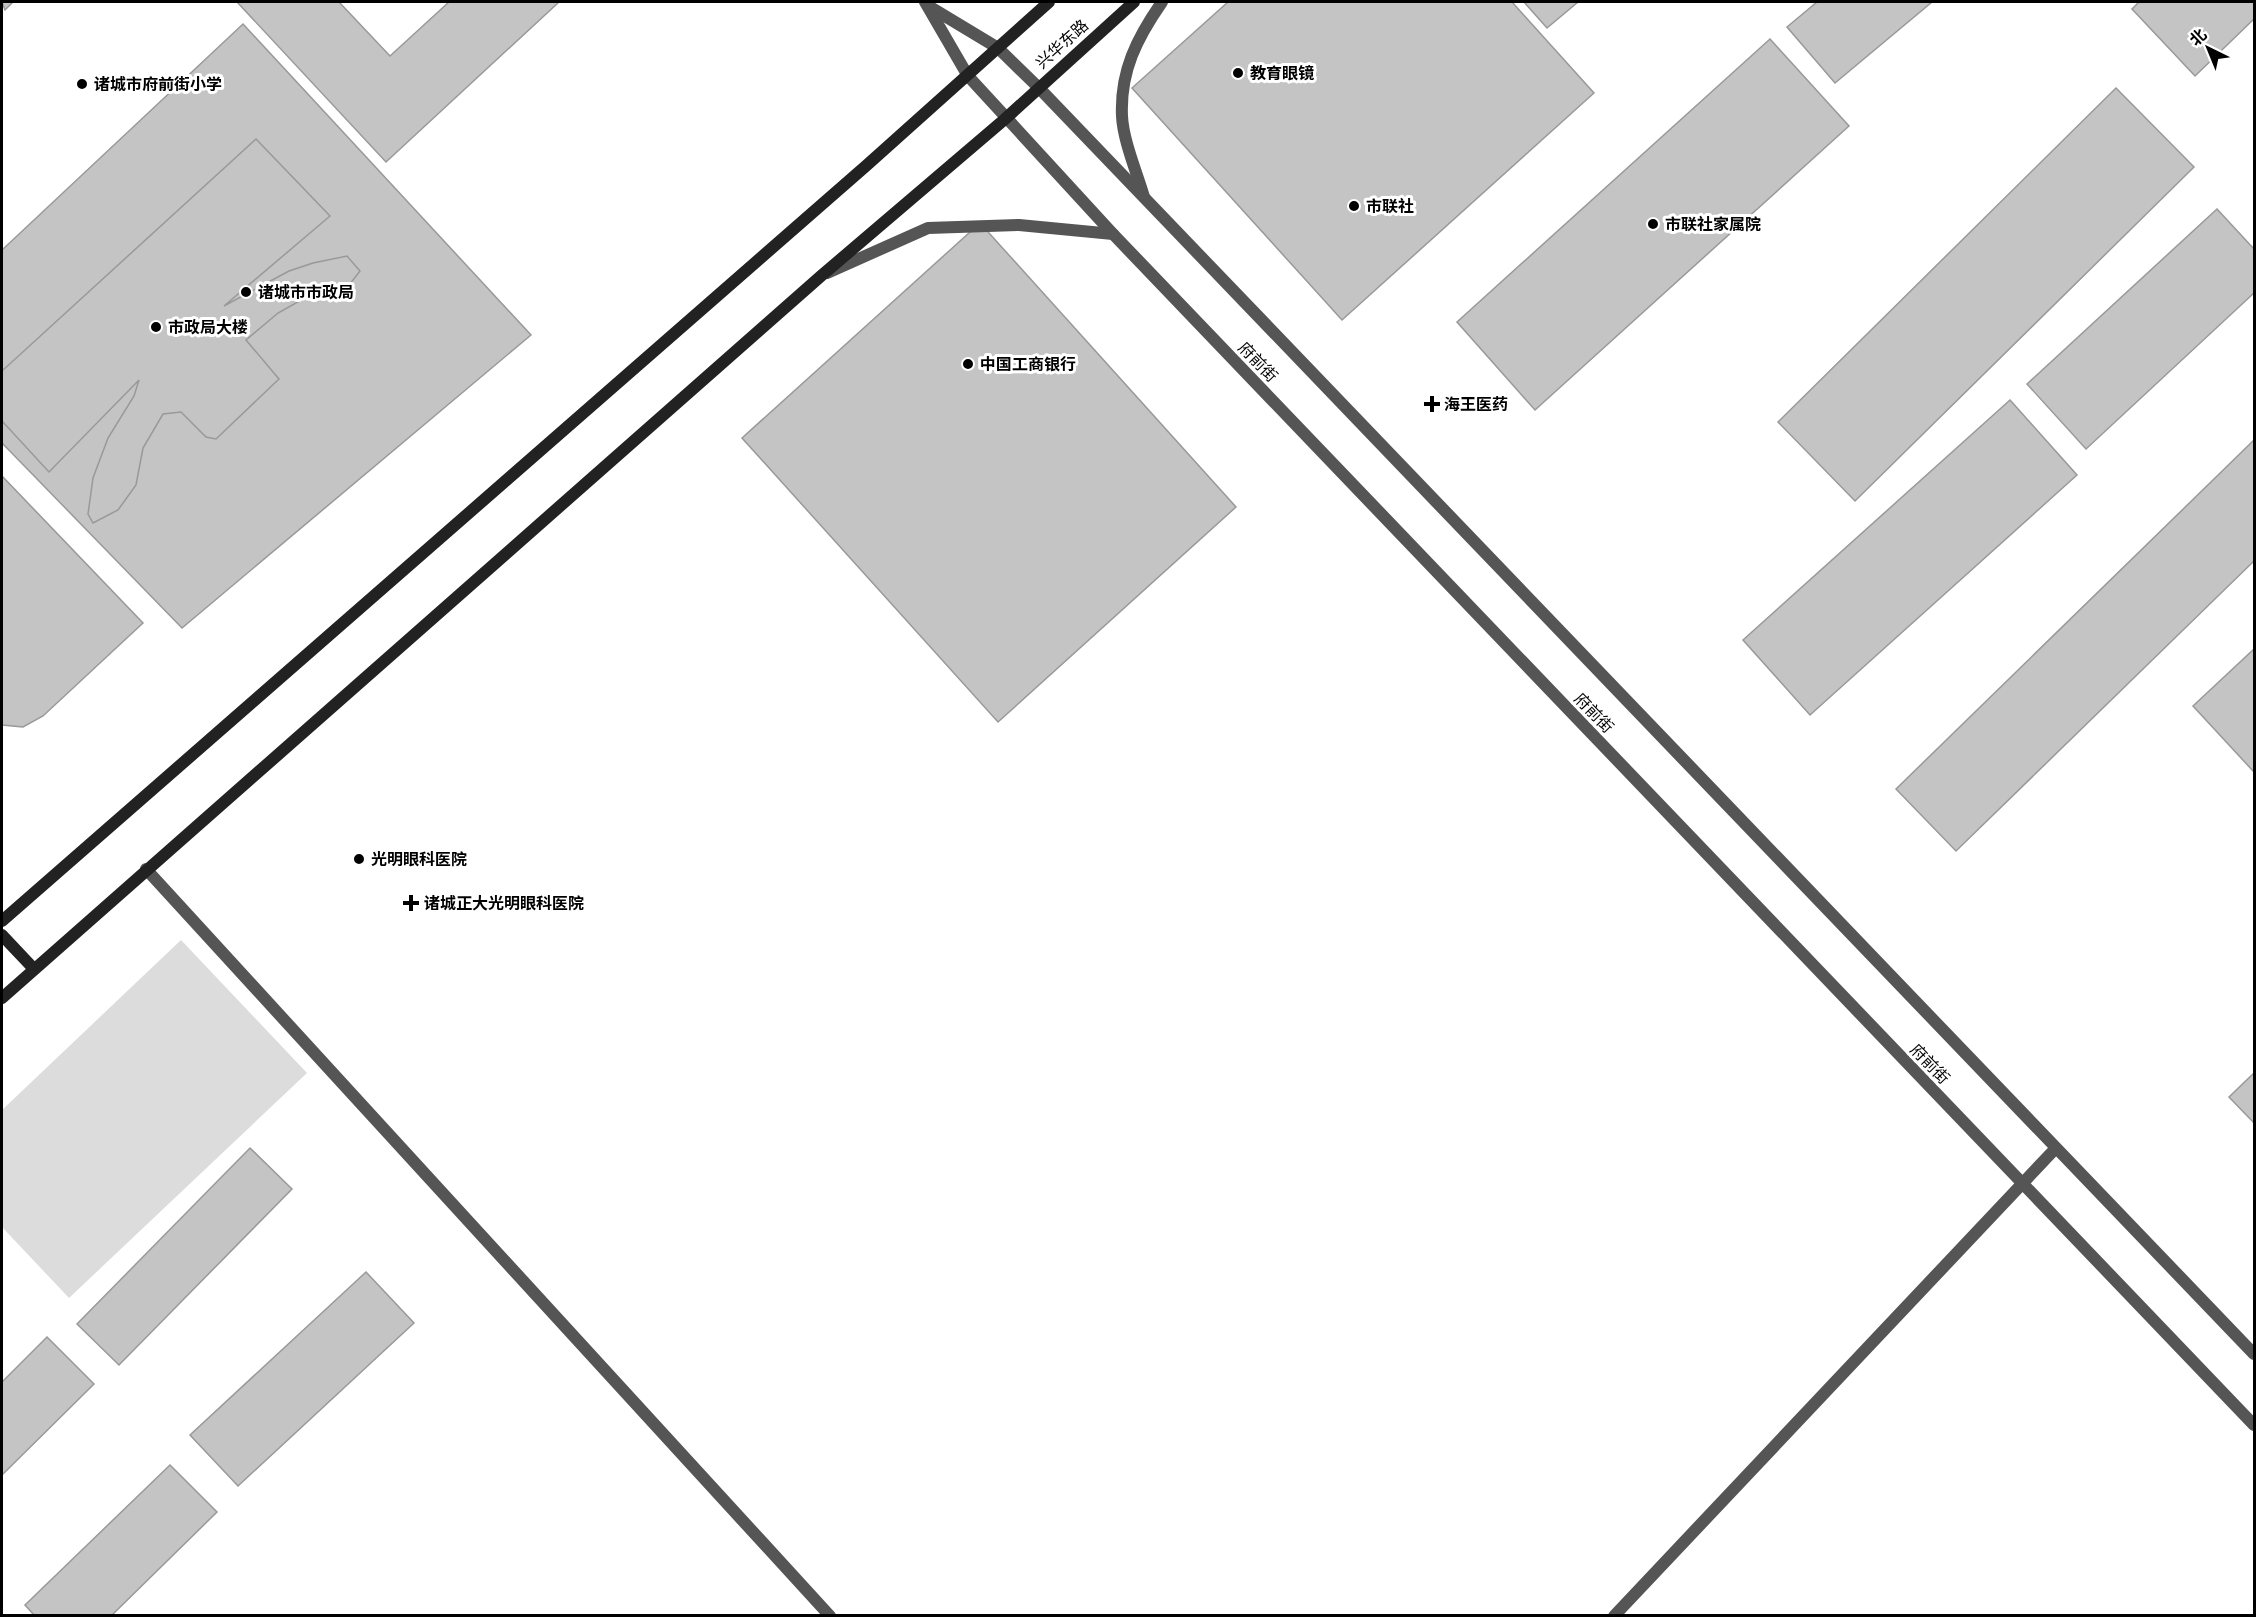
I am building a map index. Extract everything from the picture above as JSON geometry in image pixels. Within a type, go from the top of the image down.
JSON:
[{"type":"main road","points":[[2,921],[968,76],[1049,2]]},
{"type":"main road","name":"兴华东路","points":[[2,998],[821,276],[1005,119],[1134,2]]},
{"type":"main road","points":[[2,935],[34,969]]},
{"type":"street","points":[[1144,198],[1122,117],[1126,71],[1137,38],[1162,2]]},
{"type":"street","name":"府前街","points":[[928,4],[999,48],[1039,87],[2254,1354]]},
{"type":"street","name":"府前街","points":[[928,4],[968,76],[1005,119],[2254,1425]]},
{"type":"street","points":[[821,276],[928,228],[1019,225],[1113,234]]},
{"type":"street","points":[[146,869],[830,1616]]},
{"type":"street","points":[[1614,1616],[2055,1149]]},
{"type":"shaded area","points":[[181,940],[307,1073],[69,1298],[2,1227],[2,1110]]},
{"type":"building","points":[[2,2],[13,2],[5,10]]},
{"type":"building","points":[[237,2],[339,2],[390,56],[449,2],[559,2],[386,162]]},
{"type":"building","name":"市联社","points":[[1228,2],[1512,2],[1594,93],[1342,320],[1132,88]]},
{"type":"building","points":[[1524,2],[1578,2],[1547,28]]},
{"type":"building","points":[[1817,2],[1932,2],[1835,83],[1787,27]]},
{"type":"building","points":[[2139,2],[2254,2],[2254,19],[2195,76],[2132,9]]},
{"type":"building","name":"诸城市市政局","points":[[243,24],[531,335],[182,628],[2,443],[2,250]]},
{"type":"building","name":"市联社家属院","points":[[1770,39],[1849,126],[1535,410],[1457,322]]},
{"type":"building","points":[[2116,88],[2194,167],[1855,501],[1778,422]]},
{"type":"building","name":"市政局大楼","points":[[256,139],[330,216],[224,306],[289,271],[313,263],[347,256],[360,271],[343,293],[310,295],[278,313],[246,340],[279,379],[216,439],[206,437],[181,412],[163,414],[143,448],[136,485],[118,510],[93,523],[88,514],[93,478],[108,438],[134,396],[139,380],[49,472],[2,421],[2,371]]},
{"type":"building","points":[[2217,209],[2254,249],[2254,293],[2086,449],[2027,384]]},
{"type":"building","points":[[980,223],[1236,507],[998,722],[742,438]]},
{"type":"building","points":[[2010,400],[2077,475],[1810,715],[1743,640]]},
{"type":"building","points":[[2254,440],[2254,561],[1956,851],[1896,789]]},
{"type":"building","points":[[2,476],[143,623],[43,716],[23,727],[2,725]]},
{"type":"building","points":[[2254,649],[2254,772],[2193,706]]},
{"type":"building","points":[[2254,1073],[2254,1123],[2229,1097]]},
{"type":"building","points":[[250,1148],[292,1189],[119,1365],[77,1324]]},
{"type":"building","points":[[366,1272],[414,1323],[238,1486],[190,1435]]},
{"type":"building","points":[[47,1337],[94,1384],[2,1475],[2,1382]]},
{"type":"building","points":[[170,1465],[217,1512],[111,1616],[35,1616],[25,1605]]},
{"type":"place","name":"教育眼镜","points":[[1238,73]]},
{"type":"place","name":"诸城市府前街小学","points":[[82,84]]},
{"type":"place","name":"市联社","points":[[1354,206]]},
{"type":"place","name":"市联社家属院","points":[[1653,224]]},
{"type":"place","name":"诸城市市政局","points":[[246,292]]},
{"type":"place","name":"市政局大楼","points":[[156,327]]},
{"type":"place","name":"中国工商银行","points":[[968,364]]},
{"type":"place","name":"海王医药","points":[[1432,404]]},
{"type":"place","name":"光明眼科医院","points":[[359,859]]},
{"type":"place","name":"诸城正大光明眼科医院","points":[[411,903]]}]
